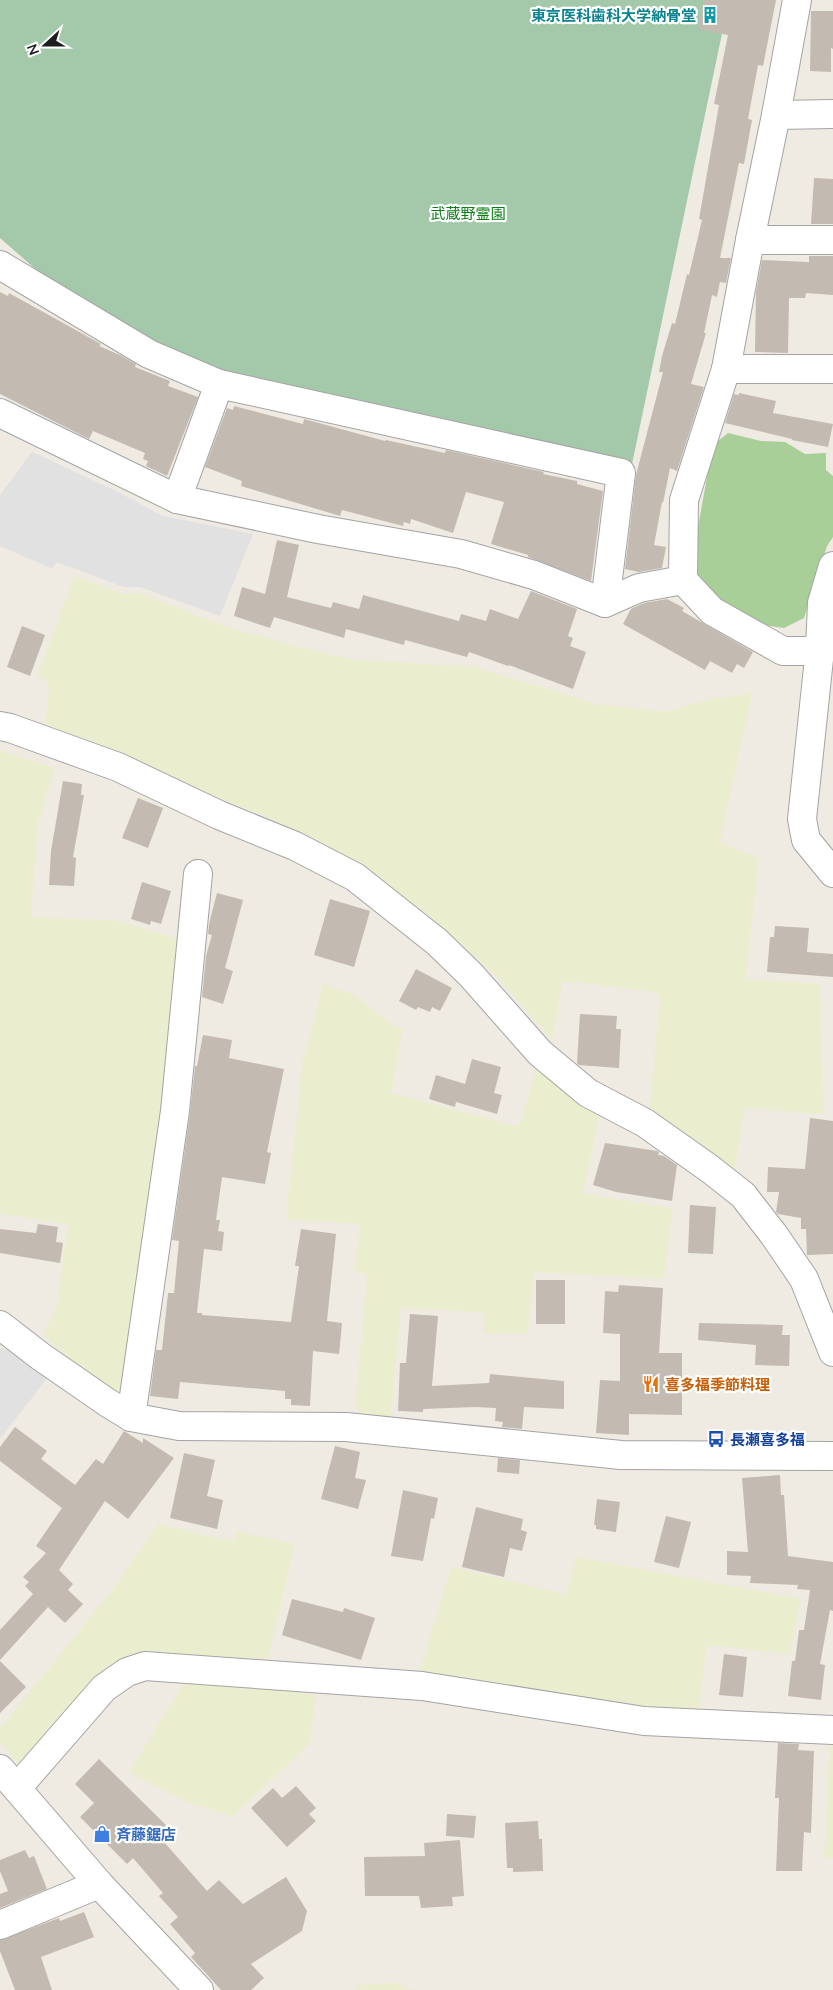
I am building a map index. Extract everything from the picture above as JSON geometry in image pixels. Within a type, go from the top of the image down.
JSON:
[{"type":"street","points":[[797,0],[726,370],[684,500],[683,580],[712,611],[783,651],[827,648]]},
{"type":"street","points":[[776,115],[833,114]]},
{"type":"street","points":[[750,240],[833,240]]},
{"type":"street","points":[[0,266],[149,354],[219,384],[621,473],[604,603]]},
{"type":"street","points":[[726,370],[833,369]]},
{"type":"street","points":[[177,499],[219,384]]},
{"type":"street","points":[[0,413],[177,499],[318,529],[461,554],[534,575],[604,603],[639,588],[683,580]]},
{"type":"street","points":[[833,566],[822,603],[827,648],[802,819],[806,840],[833,873]]},
{"type":"street","points":[[0,726],[118,767],[219,815],[295,846],[355,877],[437,942],[471,975],[540,1054],[588,1093],[645,1123],[743,1195],[774,1234],[804,1278],[833,1352]]},
{"type":"street","points":[[131,1417],[175,1111],[198,874]]},
{"type":"street","points":[[0,1325],[10,1340],[131,1417],[179,1426],[346,1427],[621,1455],[833,1456]]},
{"type":"street","points":[[199,1990],[99,1884],[9,1778],[104,1688],[127,1672],[145,1666],[422,1686],[644,1721],[833,1730]]},
{"type":"street","points":[[0,1925],[99,1884]]},
{"type":"green space","name":"武蔵野霊園","points":[[0,0],[729,0],[632,464],[333,401],[225,373],[155,342],[40,273],[0,238]]},
{"type":"green space","points":[[728,433],[761,441],[785,442],[805,454],[826,453],[826,470],[833,476],[833,537],[827,546],[804,618],[784,628],[750,623],[708,595],[696,575],[697,533],[709,466],[718,441]]},
{"type":"green space","points":[[74,576],[124,594],[139,593],[224,626],[295,646],[351,659],[475,667],[597,704],[667,712],[707,700],[752,693],[720,842],[759,858],[746,979],[820,984],[824,1115],[745,1107],[734,1175],[649,1113],[660,996],[649,991],[563,981],[552,1040],[500,980],[428,914],[333,854],[263,815],[53,734],[45,723],[49,689],[46,681],[37,677]]},
{"type":"green space","points":[[0,750],[55,768],[38,823],[31,917],[119,921],[182,940],[125,1399],[93,1380],[43,1335],[56,1309],[68,1224],[0,1214]]},
{"type":"green space","points":[[323,984],[355,995],[390,1023],[403,1029],[391,1093],[519,1127],[538,1064],[572,1098],[599,1117],[583,1194],[673,1208],[664,1279],[534,1272],[528,1334],[483,1333],[484,1313],[401,1307],[391,1417],[360,1414],[355,1405],[367,1274],[354,1272],[360,1224],[286,1219],[302,1063]]},
{"type":"green space","points":[[158,1524],[234,1542],[236,1531],[295,1544],[268,1659],[163,1654],[23,1770],[0,1742],[0,1728],[116,1585]]},
{"type":"green space","points":[[577,1557],[801,1599],[790,1654],[707,1645],[699,1712],[635,1708],[418,1675],[451,1567],[565,1594]]},
{"type":"green space","points":[[185,1681],[241,1685],[316,1695],[310,1744],[233,1816],[188,1802],[129,1772]]},
{"type":"green space","points":[[830,1743],[833,1743],[833,1858],[824,1857]]},
{"type":"green space","points":[[394,1983],[414,1990],[354,1990],[358,1985]]},
{"type":"shaded area","points":[[32,452],[114,490],[163,516],[253,534],[220,616],[140,587],[124,587],[56,562],[53,569],[0,546],[0,495]]},
{"type":"shaded area","points":[[0,1348],[16,1352],[48,1377],[0,1439]]},
{"type":"building","points":[[704,0],[776,0],[763,66],[758,65],[748,119],[752,120],[744,164],[739,163],[720,258],[731,258],[726,283],[720,282],[717,297],[712,295],[704,333],[706,333],[691,384],[704,387],[677,471],[670,468],[662,502],[654,545],[666,547],[662,568],[639,572],[625,569],[636,475],[663,372],[659,372],[662,356],[672,323],[675,324],[702,220],[699,219],[719,105],[714,104],[728,35],[698,29]]},
{"type":"building","points":[[811,11],[833,11],[831,72],[810,71]]},
{"type":"building","points":[[814,178],[833,179],[833,224],[811,224]]},
{"type":"building","points":[[809,256],[833,256],[833,295],[806,293],[805,298],[789,298],[788,353],[755,352],[756,292],[762,260],[809,262]]},
{"type":"building","points":[[0,292],[8,296],[9,293],[101,344],[99,346],[136,364],[135,367],[170,381],[168,386],[198,397],[167,476],[146,466],[148,461],[143,459],[145,453],[93,431],[89,439],[0,394]]},
{"type":"building","points":[[739,393],[776,401],[773,413],[833,424],[828,447],[725,423],[734,394],[739,395]]},
{"type":"building","points":[[234,406],[303,424],[304,419],[385,441],[445,453],[446,450],[544,472],[543,474],[577,481],[577,484],[603,491],[591,581],[528,557],[528,555],[491,544],[504,502],[466,492],[453,533],[411,519],[410,524],[404,522],[403,526],[342,510],[340,516],[241,486],[242,481],[205,467],[227,408],[233,410]]},
{"type":"building","points":[[277,540],[299,545],[287,597],[331,608],[333,602],[359,609],[363,595],[459,621],[461,614],[486,621],[490,609],[518,619],[531,591],[577,609],[568,636],[573,638],[570,646],[586,652],[573,689],[469,652],[467,657],[405,640],[404,645],[346,629],[344,638],[274,617],[270,628],[234,616],[242,587],[265,594]]},
{"type":"building","points":[[667,599],[684,608],[682,611],[753,652],[744,668],[737,664],[732,673],[710,661],[705,670],[623,624],[631,609],[644,603]]},
{"type":"building","points":[[22,626],[45,635],[30,676],[7,667]]},
{"type":"building","points":[[63,781],[82,784],[81,795],[84,795],[73,857],[76,858],[74,886],[49,885],[51,851]]},
{"type":"building","points":[[138,798],[163,808],[148,848],[122,838]]},
{"type":"building","points":[[142,882],[171,891],[161,924],[151,921],[150,925],[131,919]]},
{"type":"building","points":[[217,893],[243,900],[225,968],[233,971],[223,1004],[202,997],[206,956],[212,935],[208,934],[209,924]]},
{"type":"building","points":[[330,899],[370,911],[354,967],[314,955]]},
{"type":"building","points":[[775,926],[809,928],[807,952],[833,954],[833,977],[767,972],[770,937],[774,937]]},
{"type":"building","points":[[416,969],[452,988],[440,1011],[432,1007],[430,1012],[418,1007],[416,1010],[399,1001]]},
{"type":"building","points":[[580,1014],[617,1016],[616,1029],[621,1029],[619,1068],[579,1065],[577,1063]]},
{"type":"building","points":[[203,1035],[232,1040],[229,1058],[284,1069],[267,1152],[271,1153],[265,1184],[222,1177],[216,1220],[220,1220],[218,1231],[224,1232],[222,1251],[204,1249],[197,1313],[202,1313],[202,1315],[291,1322],[299,1266],[295,1266],[301,1229],[336,1234],[327,1321],[342,1323],[339,1354],[313,1351],[310,1406],[291,1405],[291,1399],[285,1399],[285,1391],[180,1382],[178,1399],[150,1396],[156,1350],[162,1350],[168,1293],[174,1293],[179,1241],[172,1240],[195,1066],[197,1066]]},
{"type":"building","points":[[472,1059],[501,1067],[494,1093],[502,1095],[497,1114],[456,1102],[455,1107],[429,1099],[436,1075],[465,1084]]},
{"type":"building","points":[[810,1118],[833,1121],[833,1254],[807,1255],[806,1229],[801,1229],[801,1218],[778,1214],[776,1212],[779,1192],[767,1192],[768,1167],[805,1169]]},
{"type":"building","points":[[605,1143],[657,1151],[659,1152],[658,1155],[664,1156],[677,1165],[672,1201],[616,1192],[593,1185]]},
{"type":"building","points":[[690,1205],[716,1207],[713,1254],[688,1253]]},
{"type":"building","points":[[38,1224],[58,1227],[56,1242],[63,1243],[60,1263],[0,1253],[0,1229],[36,1233]]},
{"type":"building","points":[[536,1280],[565,1280],[565,1324],[536,1324]]},
{"type":"building","points":[[619,1285],[663,1288],[659,1353],[682,1353],[682,1415],[629,1414],[629,1435],[596,1433],[600,1380],[620,1381],[620,1334],[603,1333],[605,1291],[618,1292]]},
{"type":"building","points":[[410,1314],[438,1316],[432,1386],[489,1383],[490,1374],[564,1381],[564,1409],[524,1407],[522,1429],[502,1427],[503,1422],[495,1421],[496,1408],[423,1409],[423,1412],[398,1411],[400,1363],[406,1363]]},
{"type":"building","points":[[699,1323],[783,1325],[782,1335],[790,1335],[789,1366],[755,1365],[756,1345],[698,1340]]},
{"type":"building","points":[[15,1427],[47,1451],[41,1459],[75,1485],[96,1459],[103,1464],[124,1431],[143,1443],[143,1438],[174,1458],[128,1519],[105,1501],[59,1570],[73,1584],[68,1590],[83,1604],[65,1623],[48,1607],[0,1660],[0,1630],[33,1594],[25,1586],[29,1582],[23,1577],[46,1553],[36,1546],[62,1508],[0,1461],[0,1447]]},
{"type":"building","points":[[335,1446],[360,1452],[355,1478],[366,1480],[358,1509],[321,1499]]},
{"type":"building","points":[[184,1453],[215,1460],[207,1496],[223,1500],[217,1529],[170,1518]]},
{"type":"building","points":[[498,1458],[520,1460],[519,1474],[497,1472]]},
{"type":"building","points":[[780,1475],[781,1495],[784,1495],[788,1556],[833,1562],[833,1611],[830,1610],[820,1664],[825,1665],[821,1700],[788,1696],[792,1661],[795,1661],[799,1630],[804,1630],[810,1590],[797,1589],[798,1585],[750,1583],[751,1576],[727,1575],[727,1551],[748,1552],[742,1478]]},
{"type":"building","points":[[403,1490],[438,1498],[434,1519],[431,1518],[423,1561],[391,1556]]},
{"type":"building","points":[[597,1499],[620,1502],[616,1532],[596,1529],[596,1525],[594,1525]]},
{"type":"building","points":[[476,1507],[523,1519],[521,1530],[527,1532],[522,1551],[510,1548],[504,1577],[462,1567]]},
{"type":"building","points":[[666,1516],[691,1522],[679,1568],[654,1562]]},
{"type":"building","points":[[292,1599],[343,1612],[344,1608],[375,1618],[361,1660],[282,1635]]},
{"type":"building","points":[[724,1654],[747,1657],[743,1697],[719,1695]]},
{"type":"building","points":[[0,1661],[26,1687],[0,1713]]},
{"type":"building","points":[[778,1743],[799,1744],[798,1750],[814,1751],[811,1833],[804,1832],[802,1871],[776,1871],[779,1798],[775,1798]]},
{"type":"building","points":[[99,1759],[166,1825],[157,1834],[207,1891],[219,1880],[243,1904],[286,1877],[307,1911],[302,1931],[251,1964],[264,1978],[251,1990],[221,1990],[191,1957],[195,1953],[170,1924],[178,1917],[159,1896],[163,1893],[133,1858],[127,1864],[80,1817],[94,1803],[75,1784]]},
{"type":"building","points":[[296,1786],[316,1808],[309,1814],[316,1821],[287,1847],[251,1808],[273,1788],[282,1798]]},
{"type":"building","points":[[447,1814],[476,1816],[474,1838],[446,1836]]},
{"type":"building","points":[[538,1821],[539,1839],[542,1839],[543,1871],[513,1872],[513,1868],[507,1868],[505,1823]]},
{"type":"building","points":[[460,1840],[464,1896],[452,1897],[453,1906],[421,1908],[419,1896],[365,1896],[364,1857],[425,1856],[424,1843]]},
{"type":"building","points":[[25,1850],[29,1858],[34,1856],[47,1889],[0,1908],[0,1894],[8,1891],[0,1871],[0,1860]]},
{"type":"building","points":[[84,1912],[94,1937],[41,1957],[52,1990],[15,1990],[0,1951],[0,1940],[59,1918],[60,1921]]},
{"type":"place","name":"東京医科歯科大学納骨堂","points":[[710,15]]},
{"type":"place","name":"喜多福季節料理","points":[[651,1384]]},
{"type":"place","name":"長瀬喜多福","points":[[716,1439]]},
{"type":"place","name":"斉藤鋸店","points":[[102,1834]]}]
